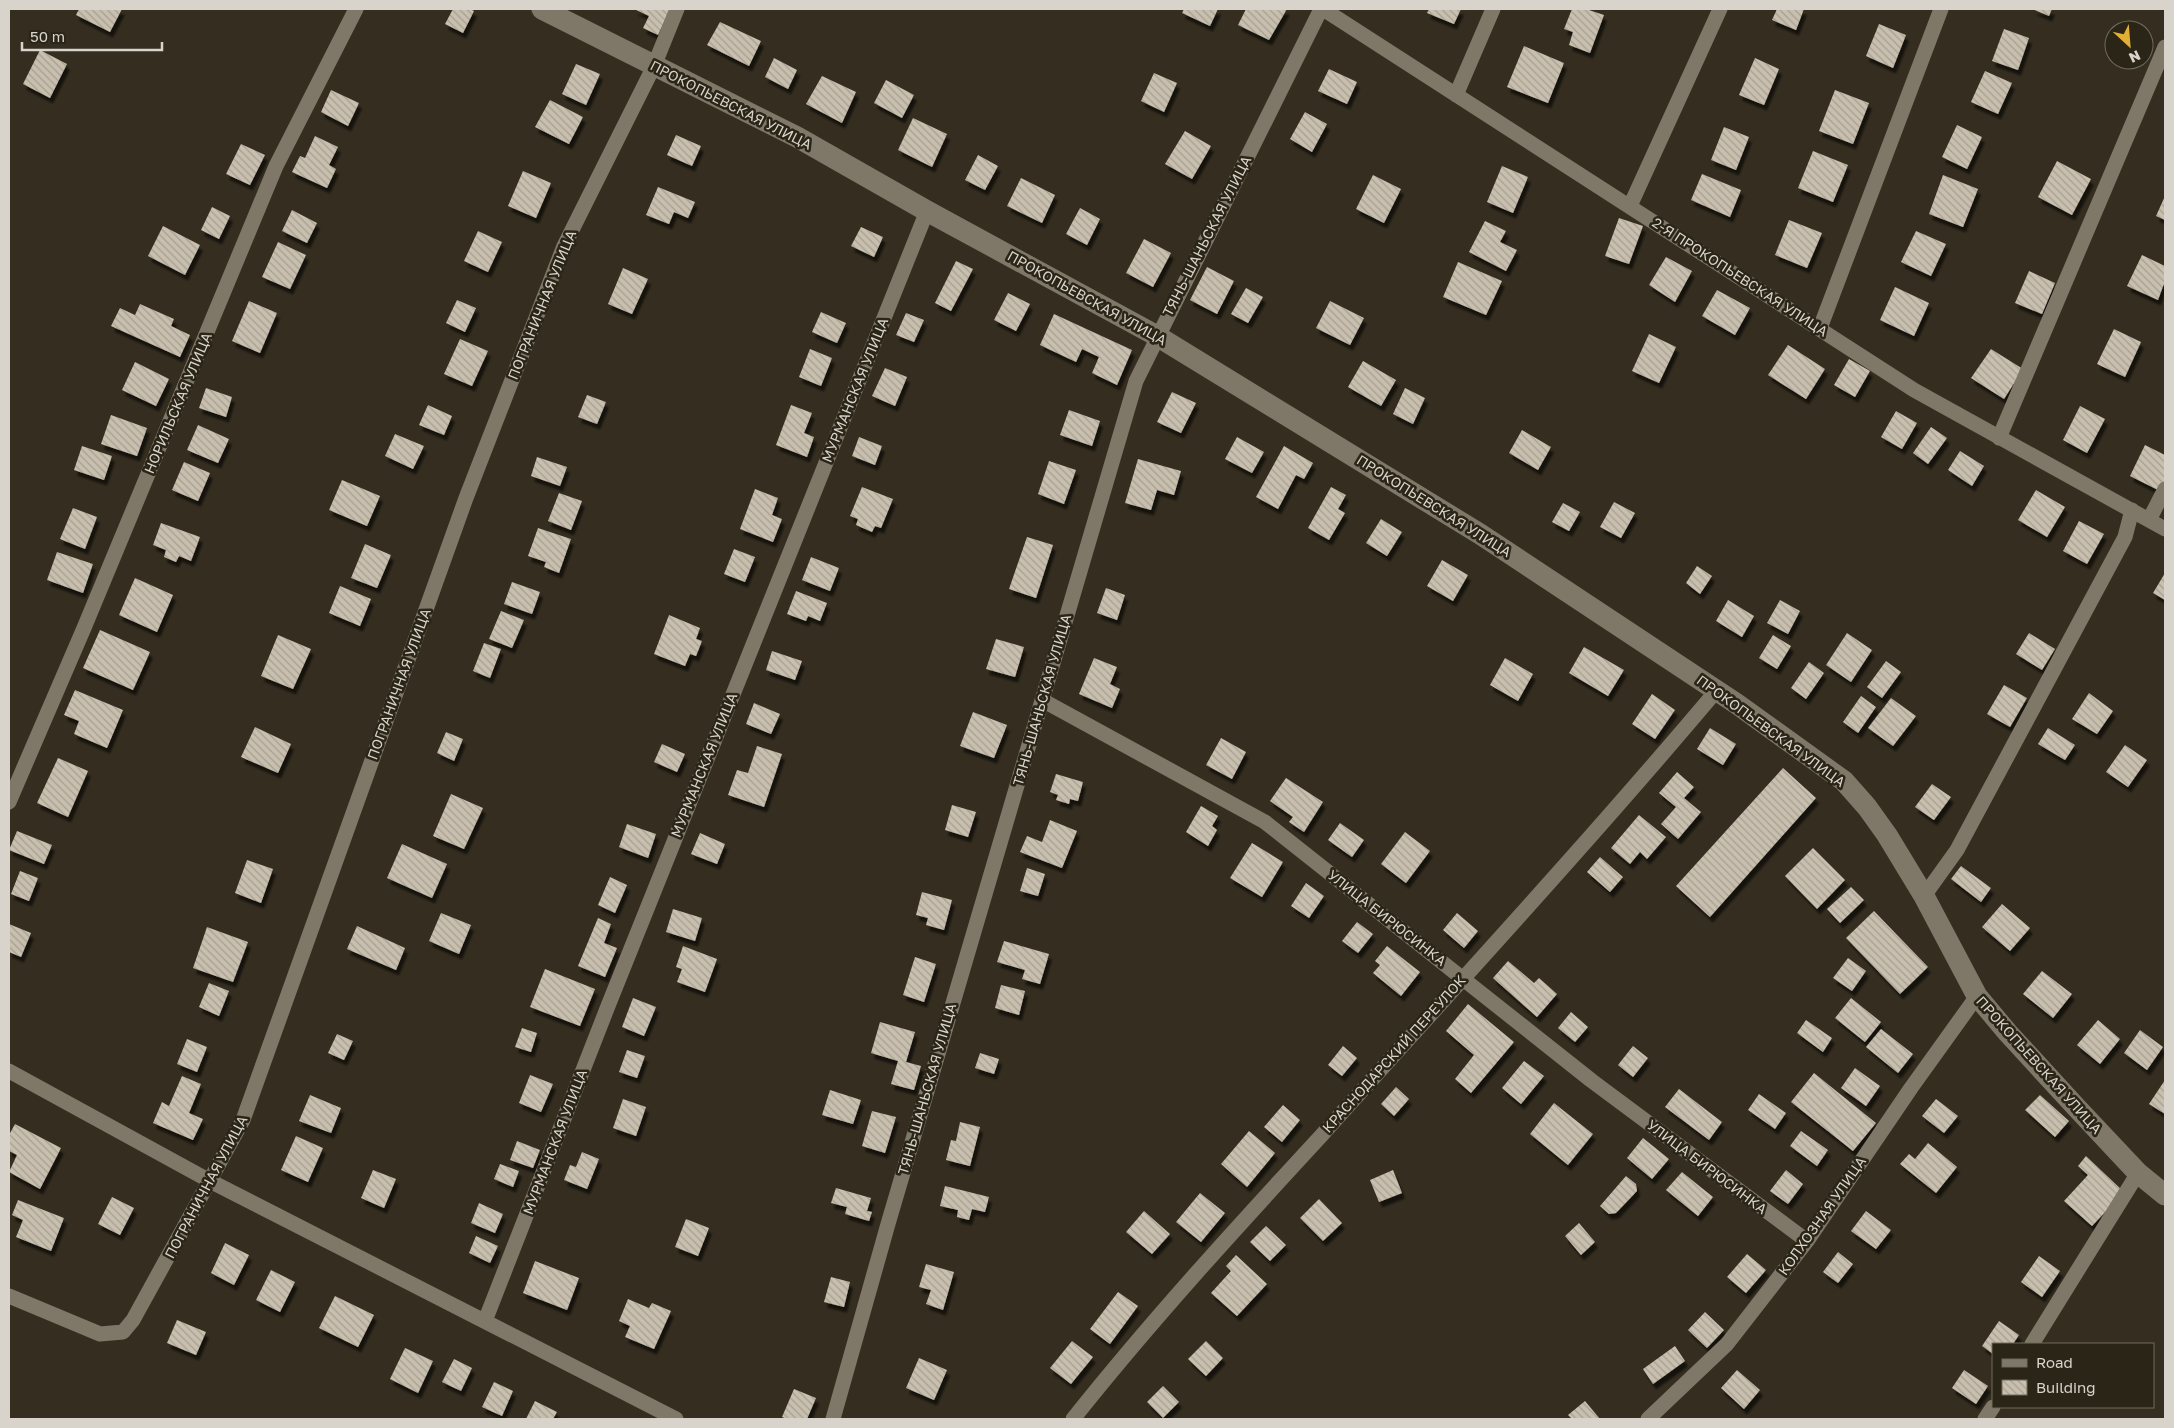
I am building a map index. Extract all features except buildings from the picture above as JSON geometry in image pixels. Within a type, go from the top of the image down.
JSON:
[{"type":"main road","name":"ПРОКОПЬЕВСКАЯ УЛИЦА","points":[[542,9],[797,137],[927,211],[1157,336],[1480,534],[1717,690],[1844,781],[1867,807],[1887,835],[1924,896],[1977,996],[2008,1033],[2138,1173],[2165,1195]]},
{"type":"street","name":"НОРИЛЬСКАЯ УЛИЦА","points":[[9,802],[84,628],[276,166],[356,9]]},
{"type":"street","name":"ПОГРАНИЧНАЯ УЛИЦА","points":[[9,1296],[100,1334],[123,1332],[134,1320],[243,1120],[466,498],[564,246],[654,66],[677,9]]},
{"type":"street","name":"2-Я ПРОКОПЬЕВСКАЯ УЛИЦА","points":[[1322,9],[1914,390],[2165,529]]},
{"type":"street","name":"ТЯНЬ-ШАНЬСКАЯ УЛИЦА","points":[[833,1419],[888,1224],[1136,381],[1322,9]]},
{"type":"street","points":[[1456,95],[1493,9]]},
{"type":"street","points":[[1630,206],[1720,9]]},
{"type":"street","points":[[1820,328],[1941,9]]},
{"type":"street","points":[[1999,438],[2165,47]]},
{"type":"street","name":"МУРМАНСКАЯ УЛИЦА","points":[[485,1320],[608,1006],[927,211]]},
{"type":"street","points":[[2150,520],[2165,489]]},
{"type":"street","points":[[1924,896],[1958,850],[2125,537],[2132,510]]},
{"type":"street","name":"КРАСНОДАРСКИЙ ПЕРЕУЛОК","points":[[1073,1419],[1203,1265],[1464,978],[1658,760],[1717,690]]},
{"type":"street","name":"УЛИЦА БИРЮСИНКА","points":[[1042,700],[1264,822],[1464,978],[1592,1081],[1807,1241]]},
{"type":"street","name":"КОЛХОЗНАЯ УЛИЦА","points":[[1648,1419],[1727,1344],[1807,1241],[1911,1088],[1977,996]]},
{"type":"street","points":[[9,1071],[210,1180],[676,1419]]},
{"type":"street","points":[[2033,1343],[2138,1173]]},
{"type":"street","points":[[1985,1419],[1992,1408]]}]
